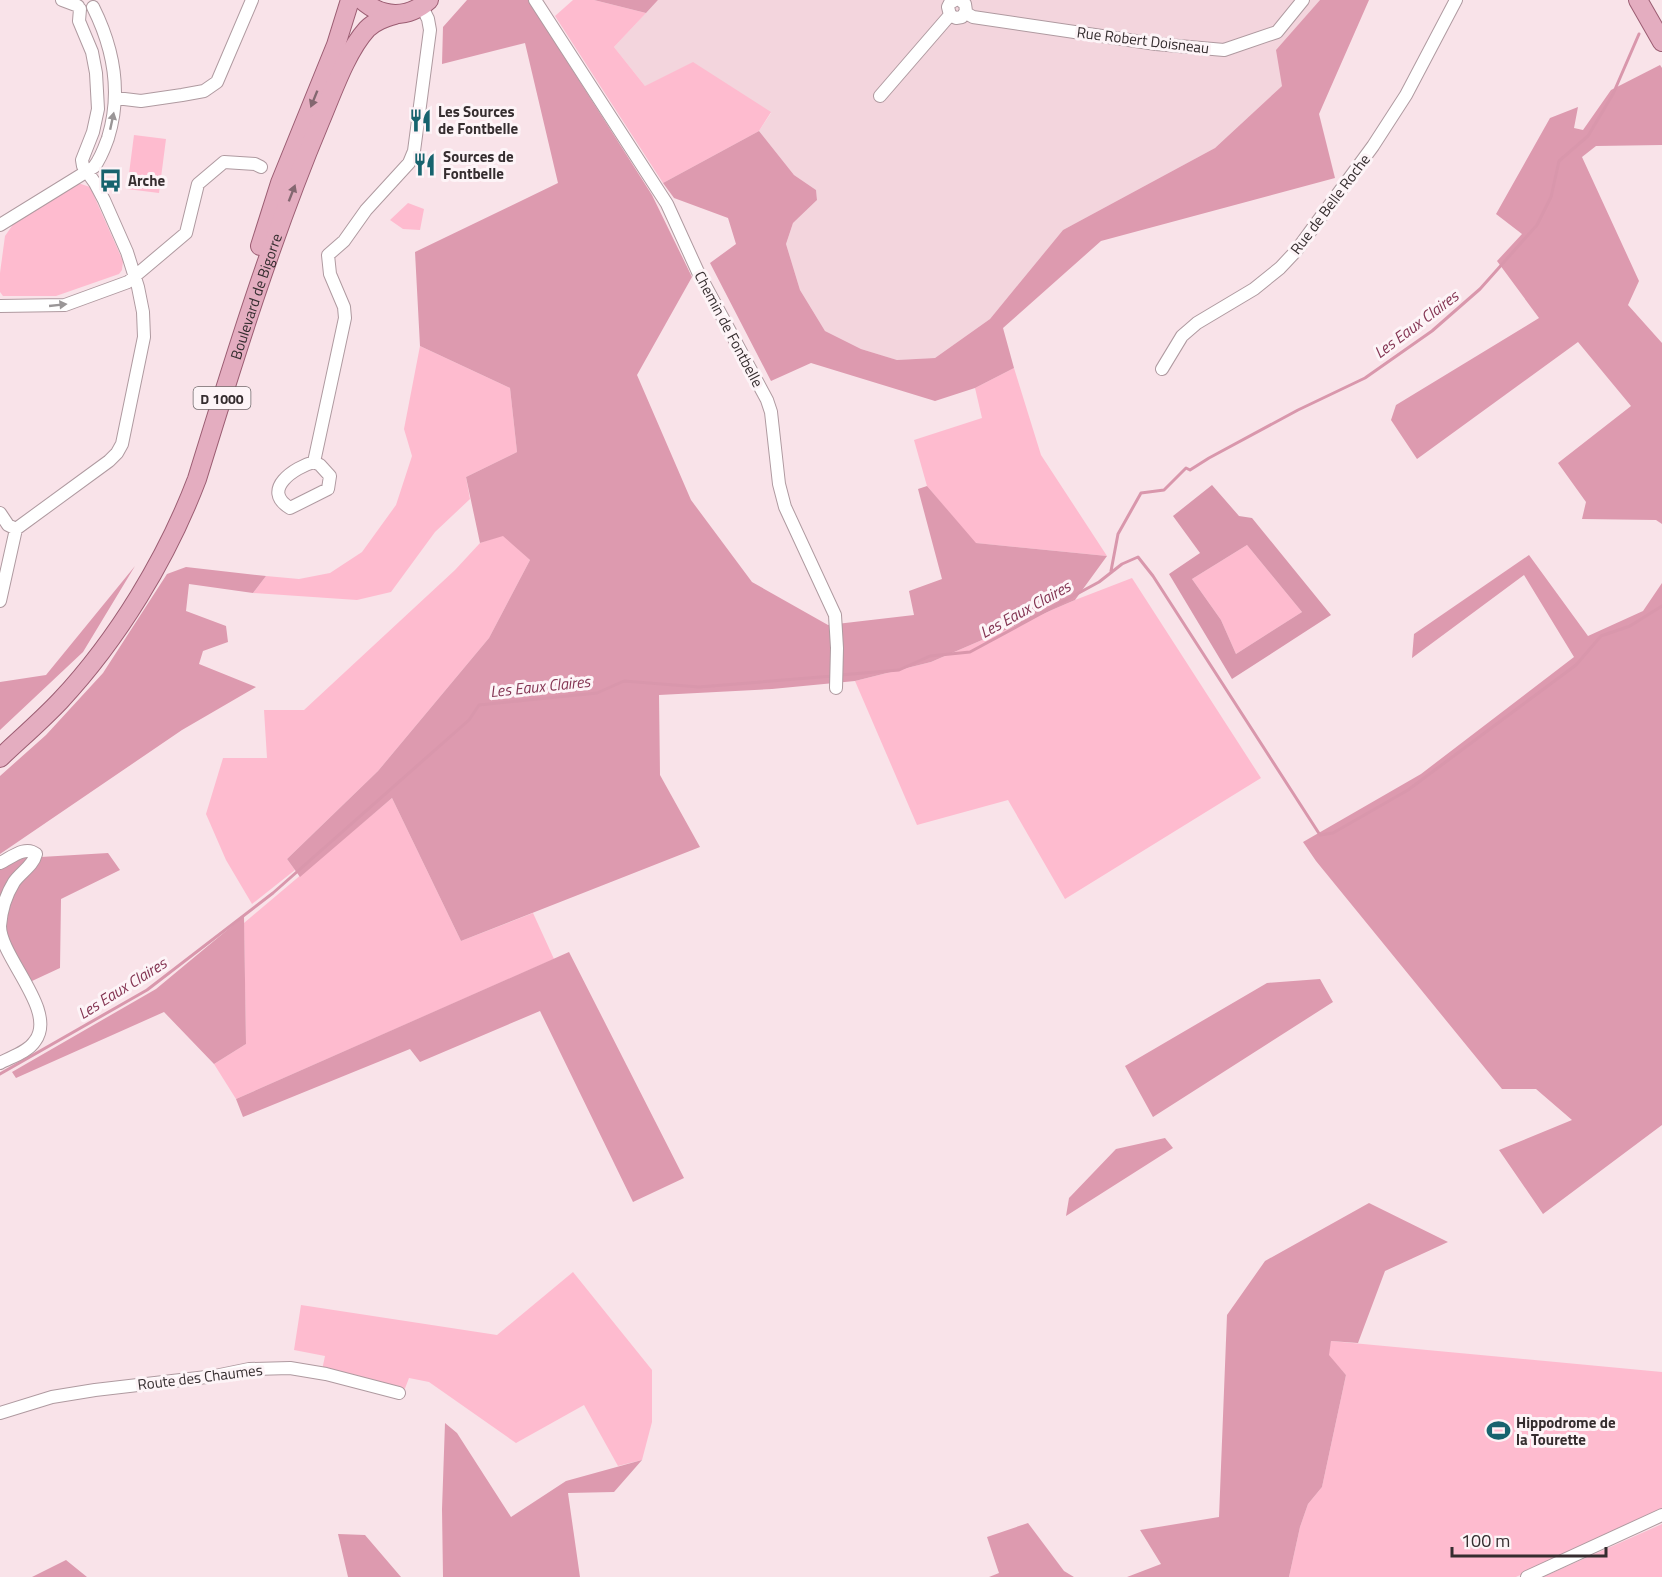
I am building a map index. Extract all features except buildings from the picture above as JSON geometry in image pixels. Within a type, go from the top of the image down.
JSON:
[{"type":"main road","name":"Boulevard de Bigorre","points":[[0,746],[54,696],[81,667],[115,617],[172,521],[189,481],[208,425],[280,183],[336,45],[351,0]]},
{"type":"main road","points":[[362,0],[382,13],[395,15]]},
{"type":"main road","points":[[1638,0],[1662,42]]},
{"type":"main road","name":"Boulevard de Bigorre","points":[[0,758],[60,701],[83,675],[120,624],[169,543],[183,516],[197,479],[271,247],[344,67],[367,29],[379,20],[409,13],[425,3]]},
{"type":"street","points":[[0,225],[93,167],[101,159],[110,131],[116,98],[114,68],[95,3],[88,10],[62,0]]},
{"type":"street","points":[[116,98],[141,101],[182,95],[204,91],[217,82],[252,0]]},
{"type":"street","name":"Chemin de Fontbelle","points":[[535,0],[667,204],[698,272],[767,400],[771,412],[779,484],[785,507],[835,615],[836,685]]},
{"type":"street","points":[[950,15],[948,6],[955,0]]},
{"type":"street","points":[[950,15],[959,18],[966,13],[965,4],[960,0]]},
{"type":"street","name":"Rue Robert Doisneau","points":[[966,13],[973,17],[1156,44],[1224,50],[1277,32],[1304,0]]},
{"type":"street","name":"Rue de Belle Roche","points":[[1162,369],[1182,336],[1197,323],[1254,290],[1296,251],[1373,146],[1406,95],[1456,0]]},
{"type":"street","points":[[314,462],[345,318],[344,307],[330,274],[328,255],[344,242],[366,210],[409,163],[414,151],[430,30],[425,3]]},
{"type":"street","points":[[0,601],[16,529],[109,461],[122,444],[144,337],[143,312],[127,252],[104,200],[82,160],[93,132],[98,109],[92,52],[79,21],[78,5]]},
{"type":"street","points":[[880,96],[950,15]]},
{"type":"street","points":[[0,306],[65,305],[128,282],[186,233],[198,184],[224,162],[261,166]]},
{"type":"street","points":[[0,513],[8,525],[16,529]]},
{"type":"street","points":[[0,863],[24,850],[32,850],[36,854],[35,860],[14,882],[2,912],[0,929],[4,946],[23,976],[38,1007],[40,1026],[35,1042],[26,1050],[0,1063]]},
{"type":"street","name":"Route des Chaumes","points":[[0,1413],[52,1397],[215,1376],[249,1369],[290,1368],[326,1374],[399,1393]]},
{"type":"street","points":[[1527,1577],[1662,1515]]},
{"type":"shaded area","points":[[467,0],[528,0],[652,195],[692,277],[637,375],[691,500],[752,582],[828,625],[914,615],[909,591],[942,579],[918,489],[927,486],[976,543],[1107,556],[1075,600],[931,662],[855,681],[772,689],[659,695],[660,775],[700,847],[461,941],[392,798],[300,877],[287,859],[378,771],[489,638],[530,560],[503,536],[480,543],[466,477],[517,452],[510,388],[420,346],[415,252],[558,183],[525,43],[442,64],[443,27]]},
{"type":"shaded area","points":[[573,0],[594,0],[646,13],[614,47],[645,86],[693,62],[771,112],[759,131],[663,183],[555,16]]},
{"type":"shaded area","points":[[594,0],[658,0],[646,13]]},
{"type":"shaded area","points":[[658,0],[1320,0],[1277,50],[1283,85],[1215,148],[1063,230],[990,319],[935,358],[897,360],[861,349],[825,331],[800,290],[786,244],[793,223],[817,200],[816,190],[794,175],[759,131],[771,113],[645,86],[614,47]]},
{"type":"shaded area","points":[[1320,0],[1369,0],[1319,114],[1335,178],[1101,241],[1003,328],[1014,368],[975,388],[935,401],[811,363],[771,381],[710,263],[736,244],[728,218],[674,198],[663,183],[759,131],[794,175],[816,190],[817,200],[793,223],[786,244],[800,290],[825,331],[861,349],[897,360],[935,358],[990,319],[1063,230],[1215,148],[1282,86],[1276,50]]},
{"type":"shaded area","points":[[1660,65],[1662,68],[1662,145],[1596,146],[1582,157],[1639,281],[1628,305],[1662,343],[1662,524],[1656,520],[1582,519],[1586,502],[1558,463],[1631,406],[1578,342],[1417,459],[1391,420],[1396,405],[1539,318],[1497,261],[1522,234],[1496,214],[1550,118],[1578,107],[1574,128],[1583,130],[1611,90]]},
{"type":"shaded area","points":[[134,135],[166,139],[159,193],[127,189]]},
{"type":"shaded area","points":[[78,183],[90,187],[123,261],[122,270],[119,274],[56,296],[3,296],[0,292],[0,273],[5,236],[14,223]]},
{"type":"shaded area","points":[[408,203],[424,209],[420,230],[403,229],[390,220]]},
{"type":"shaded area","points":[[420,346],[510,388],[517,452],[466,477],[470,499],[435,532],[391,592],[357,600],[253,593],[266,576],[299,579],[330,573],[362,552],[396,505],[412,456],[404,429]]},
{"type":"shaded area","points":[[1014,368],[1041,455],[1107,556],[975,543],[927,486],[914,440],[982,418],[975,388]]},
{"type":"shaded area","points":[[1212,485],[1239,516],[1252,518],[1331,615],[1232,679],[1169,574],[1200,553],[1173,516]],"holes":[[[1247,545],[1302,612],[1236,654],[1221,620],[1192,579]]]},
{"type":"shaded area","points":[[503,535],[530,560],[489,638],[378,771],[287,859],[295,870],[252,904],[226,860],[206,814],[223,758],[267,758],[264,710],[304,710],[455,570],[480,543]]},
{"type":"shaded area","points":[[1247,545],[1302,612],[1236,654],[1221,620],[1192,579]]},
{"type":"shaded area","points":[[1529,555],[1588,636],[1643,611],[1662,583],[1662,1125],[1543,1214],[1499,1150],[1572,1120],[1536,1089],[1502,1089],[1303,842],[1421,774],[1574,657],[1524,575],[1412,658],[1414,634]]},
{"type":"shaded area","points":[[135,566],[83,652],[0,730],[0,682],[46,675]]},
{"type":"shaded area","points":[[186,567],[266,576],[253,593],[189,584],[186,611],[226,626],[228,642],[203,651],[199,664],[256,687],[182,730],[0,854],[0,776],[46,735],[103,673],[167,574]]},
{"type":"shaded area","points":[[1132,578],[1261,778],[1065,899],[1008,800],[917,825],[855,681],[931,662]]},
{"type":"shaded area","points":[[392,798],[461,941],[533,913],[554,959],[236,1099],[214,1064],[246,1044],[244,923]]},
{"type":"shaded area","points":[[108,853],[120,870],[61,899],[60,968],[32,981],[10,946],[0,947],[0,868],[24,858]]},
{"type":"shaded area","points":[[244,916],[246,1044],[214,1064],[164,1012],[16,1078],[12,1072],[156,989]]},
{"type":"shaded area","points":[[569,952],[684,1178],[633,1202],[540,1011],[420,1062],[410,1049],[243,1117],[236,1099]]},
{"type":"shaded area","points":[[1320,979],[1333,1002],[1153,1117],[1125,1066],[1267,983]]},
{"type":"shaded area","points":[[1165,1138],[1173,1148],[1066,1216],[1069,1198],[1116,1149]]},
{"type":"shaded area","points":[[1369,1203],[1448,1242],[1385,1271],[1358,1343],[1331,1341],[1329,1355],[1346,1375],[1322,1487],[1308,1504],[1300,1527],[1289,1577],[1127,1577],[1161,1564],[1140,1530],[1219,1517],[1227,1315],[1265,1261]]},
{"type":"shaded area","points":[[573,1272],[652,1370],[652,1422],[642,1460],[618,1466],[584,1405],[516,1443],[429,1382],[409,1378],[404,1391],[322,1370],[325,1356],[294,1350],[301,1305],[497,1335]]},
{"type":"shaded area","name":"Hippodrome de la Tourette","points":[[1331,1341],[1662,1372],[1662,1509],[1516,1577],[1289,1577],[1300,1527],[1308,1504],[1322,1487],[1346,1375],[1328,1355]]},
{"type":"shaded area","points":[[445,1423],[457,1433],[511,1517],[566,1481],[642,1460],[614,1492],[568,1493],[580,1577],[443,1577],[442,1509]]},
{"type":"shaded area","points":[[1028,1523],[1064,1571],[1074,1577],[989,1577],[999,1573],[987,1537]]},
{"type":"shaded area","points":[[1662,1524],[1662,1577],[1543,1577]]},
{"type":"shaded area","points":[[338,1534],[365,1535],[401,1577],[348,1577]]},
{"type":"shaded area","points":[[66,1560],[87,1577],[32,1577]]},
{"type":"waterway","name":"Les Eaux Claires","points":[[1111,571],[1118,534],[1141,493],[1164,490],[1186,468],[1190,470],[1298,410],[1365,378],[1432,331],[1480,289],[1537,225],[1551,197],[1559,161],[1588,136],[1613,94],[1639,34]]},
{"type":"waterway","name":"Les Eaux Claires","points":[[840,675],[899,670],[930,656],[970,652],[1099,582],[1122,564],[1138,557],[1153,576],[1320,835],[1333,833],[1408,790],[1576,665],[1601,636],[1630,626],[1662,606]]},
{"type":"waterway","name":"Les Eaux Claires","points":[[0,1074],[147,990],[273,893],[469,720],[479,705],[597,693],[624,681],[699,687],[833,676]]},
{"type":"place","name":"Les Sources de Fontbelle","points":[[420,120]]},
{"type":"place","name":"Sources de Fontbelle","points":[[425,165]]},
{"type":"place","name":"Arche","points":[[110,180]]},
{"type":"place","name":"Hippodrome de la Tourette","points":[[1498,1431]]}]
